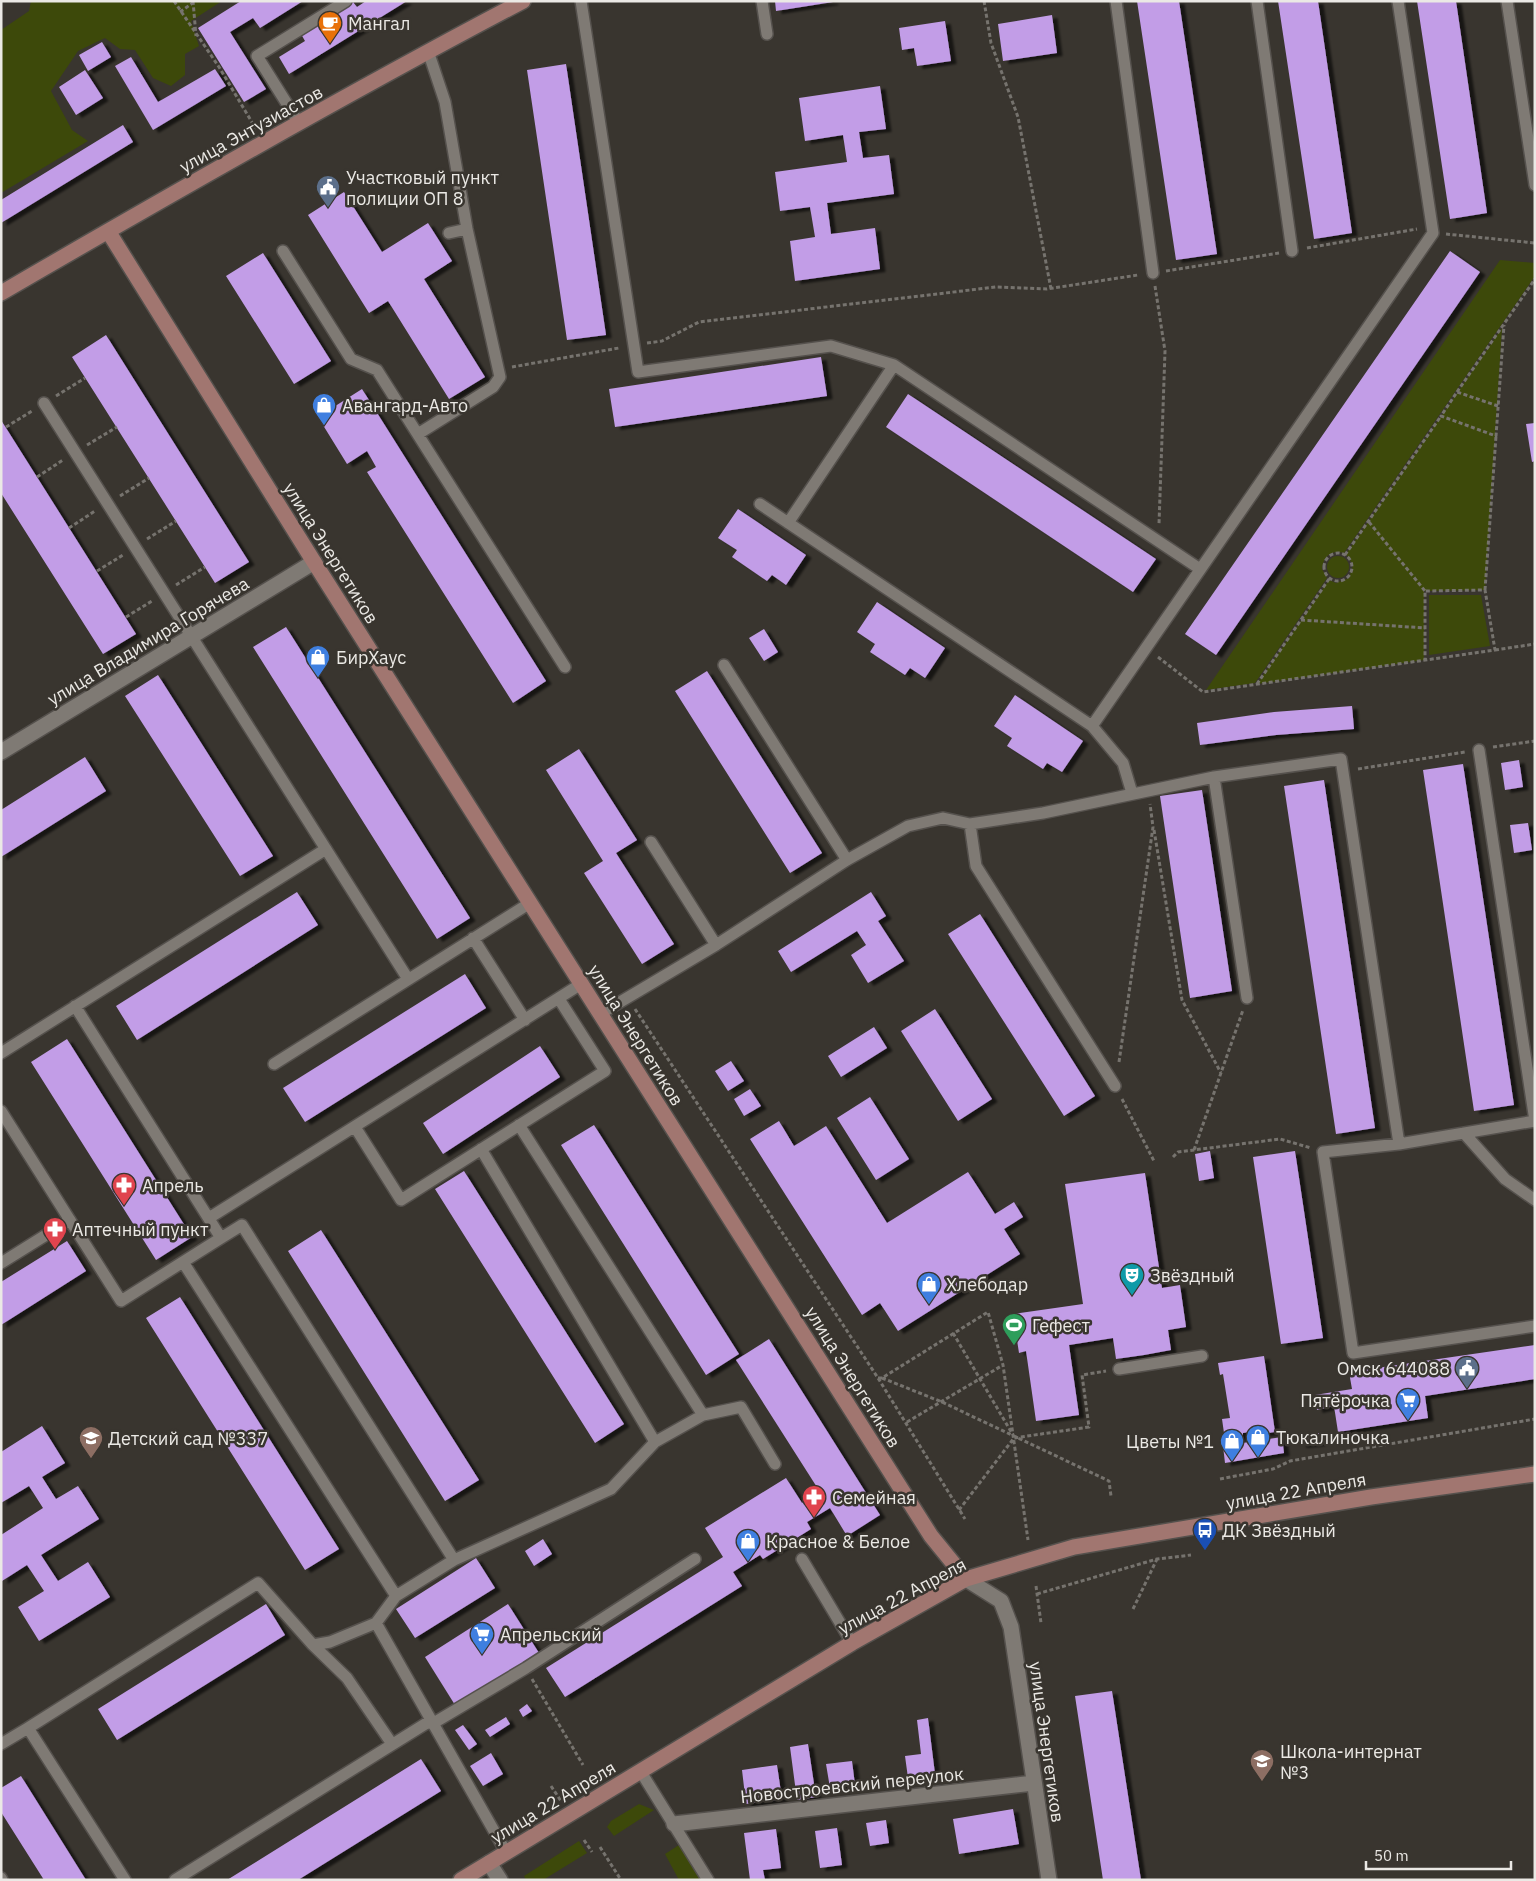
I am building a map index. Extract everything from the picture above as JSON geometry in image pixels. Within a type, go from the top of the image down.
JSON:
[{"type":"main road","name":"улица Энтузиастов","points":[[1,294],[299,123],[428,51],[523,1]]},
{"type":"main road","name":"улица Энергетиков","points":[[108,231],[314,562],[931,1536],[966,1579]]},
{"type":"main road","name":"улица 22 Апреля","points":[[462,1880],[852,1643],[966,1579],[1074,1548],[1372,1497],[1535,1474]]},
{"type":"street","name":"улица Владимира Горячева","points":[[2,751],[314,562]]},
{"type":"street","name":"улица Энергетиков","points":[[966,1579],[1001,1601],[1011,1627],[1049,1880]]},
{"type":"street","name":"Новостроевский переулок","points":[[674,1824],[1034,1783]]},
{"type":"street","points":[[489,1863],[500,1880]]},
{"type":"lane","points":[[299,123],[258,56],[346,1]]},
{"type":"lane","points":[[581,1],[638,372],[831,346],[894,365],[1200,569]]},
{"type":"lane","points":[[762,1],[767,34]]},
{"type":"lane","points":[[1116,1],[1153,273]]},
{"type":"lane","points":[[1257,1],[1292,251]]},
{"type":"lane","points":[[1092,726],[1432,230],[1398,1]]},
{"type":"lane","points":[[1507,1],[1535,185]]},
{"type":"lane","points":[[418,434],[493,387],[500,377],[467,229],[446,102],[428,51]]},
{"type":"lane","points":[[449,233],[467,229]]},
{"type":"lane","points":[[283,251],[351,359],[377,370],[565,667]]},
{"type":"lane","points":[[788,523],[894,365]]},
{"type":"lane","points":[[44,403],[408,979]]},
{"type":"lane","points":[[760,504],[1092,726],[1123,762],[1132,793]]},
{"type":"lane","points":[[724,665],[847,860]]},
{"type":"lane","points":[[1479,750],[1535,1121],[1398,1144],[1323,1152],[1353,1353],[1535,1326]]},
{"type":"lane","points":[[600,1014],[716,945],[847,860],[908,826],[943,818],[970,824],[1043,813],[1214,777],[1341,759],[1398,1144]]},
{"type":"lane","points":[[1214,777],[1247,998]]},
{"type":"lane","points":[[970,824],[976,866],[1115,1086]]},
{"type":"lane","points":[[651,842],[716,945]]},
{"type":"lane","points":[[1,1053],[326,849]]},
{"type":"lane","points":[[274,1064],[530,903]]},
{"type":"lane","points":[[473,938],[525,1020]]},
{"type":"lane","points":[[209,1218],[581,984]]},
{"type":"lane","points":[[355,1127],[401,1200],[519,1126],[605,1071],[559,999]]},
{"type":"lane","points":[[75,1006],[222,1238]]},
{"type":"lane","points":[[1,1111],[121,1301],[242,1226],[454,1560]]},
{"type":"lane","points":[[519,1126],[703,1415]]},
{"type":"lane","points":[[1464,1133],[1506,1180],[1535,1200]]},
{"type":"lane","points":[[481,1149],[655,1442]]},
{"type":"lane","points":[[1,1263],[70,1220]]},
{"type":"lane","points":[[183,1262],[396,1596]]},
{"type":"lane","points":[[1119,1369],[1202,1356]]},
{"type":"lane","points":[[313,1645],[330,1642],[376,1622],[396,1596],[454,1560],[611,1489],[655,1442],[703,1415],[741,1407],[775,1464]]},
{"type":"lane","points":[[175,1880],[392,1744],[526,1668],[695,1559]]},
{"type":"lane","points":[[802,1559],[852,1643]]},
{"type":"lane","points":[[1,1744],[258,1583],[313,1645],[347,1678],[392,1744]]},
{"type":"lane","points":[[376,1622],[431,1723],[506,1852]]},
{"type":"lane","points":[[28,1728],[125,1880]]},
{"type":"lane","points":[[641,1772],[708,1880]]},
{"type":"path","points":[[174,1],[196,37],[219,67],[264,143]]},
{"type":"path","points":[[984,1],[991,42],[1018,117],[1051,289]]},
{"type":"path","points":[[180,12],[194,2]]},
{"type":"path","points":[[194,2],[196,37]]},
{"type":"path","points":[[499,370],[662,341],[699,322],[996,287],[1051,289],[1432,230],[1535,243]]},
{"type":"path","points":[[1153,273],[1165,351],[1159,542]]},
{"type":"path","points":[[1345,555],[1535,280]]},
{"type":"path","points":[[1495,650],[1485,590],[1504,325]]},
{"type":"path","points":[[1457,392],[1498,406]]},
{"type":"path","points":[[1441,416],[1496,436]]},
{"type":"path","points":[[1368,522],[1425,591],[1425,660]]},
{"type":"path","points":[[1339,553],[1345,555],[1352,566],[1348,577],[1336,581],[1329,579],[1323,569],[1327,557],[1339,553]]},
{"type":"path","points":[[1256,684],[1329,579]]},
{"type":"path","points":[[1425,591],[1485,590]]},
{"type":"path","points":[[1301,620],[1425,628]]},
{"type":"path","points":[[1146,647],[1203,692],[1535,644]]},
{"type":"path","points":[[1343,772],[1535,741]]},
{"type":"path","points":[[1149,790],[1182,1000],[1221,1073]]},
{"type":"path","points":[[1154,827],[1115,1086],[1154,1160]]},
{"type":"path","points":[[628,998],[880,1378],[964,1519]]},
{"type":"path","points":[[1194,1150],[1247,998]]},
{"type":"path","points":[[1173,1157],[1178,1152],[1280,1139],[1323,1152]]},
{"type":"path","points":[[880,1378],[988,1312],[1003,1365],[1028,1540]]},
{"type":"path","points":[[953,1333],[981,1378],[1014,1438]]},
{"type":"path","points":[[907,1422],[1003,1365]]},
{"type":"path","points":[[959,1510],[1014,1438],[1089,1427],[1082,1375],[1119,1369]]},
{"type":"path","points":[[880,1378],[942,1402],[1109,1482],[1111,1496]]},
{"type":"path","points":[[1220,1479],[1273,1469],[1290,1461],[1535,1419]]},
{"type":"path","points":[[1037,1594],[1157,1559],[1191,1555]]},
{"type":"path","points":[[1133,1610],[1157,1559]]},
{"type":"path","points":[[1036,1586],[1041,1623]]},
{"type":"path","points":[[526,1668],[582,1765]]},
{"type":"path","points":[[551,1786],[564,1806]]},
{"type":"path","points":[[584,1840],[592,1852]]},
{"type":"path","points":[[600,1847],[621,1880]]},
{"type":"green space","points":[[31,1],[222,1],[191,21],[199,46],[185,54],[185,75],[171,86],[153,78],[135,50],[120,49],[105,38],[78,51],[51,91],[72,130],[88,141],[1,193],[1,30],[29,11]]},
{"type":"green space","points":[[1500,260],[1535,263],[1535,276],[1344,553],[1335,552],[1328,555],[1322,569],[1327,578],[1255,683],[1206,690]]},
{"type":"green space","points":[[1502,328],[1485,590],[1424,591],[1424,660],[1257,684],[1329,580],[1336,583],[1349,578],[1353,565],[1346,554]]},
{"type":"green space","points":[[1338,556],[1346,559],[1349,567],[1346,575],[1338,578],[1330,575],[1327,567],[1330,559]]},
{"type":"green space","points":[[1429,595],[1481,595],[1490,646],[1429,655]]},
{"type":"green space","points":[[639,1804],[654,1810],[614,1836],[607,1827],[611,1821]]},
{"type":"green space","points":[[579,1841],[587,1853],[543,1880],[526,1880],[524,1876]]},
{"type":"green space","points":[[679,1845],[700,1880],[679,1880],[665,1854]]},
{"type":"building","points":[[241,1],[303,1],[260,28],[253,18],[230,32],[266,89],[244,102],[198,28]]},
{"type":"building","points":[[366,1],[407,1],[289,74],[279,57],[305,41],[301,34],[353,2],[357,7]]},
{"type":"building","points":[[775,1],[833,1],[833,2],[776,11]]},
{"type":"building","points":[[1137,1],[1179,1],[1217,254],[1176,260]]},
{"type":"building","points":[[1278,1],[1318,1],[1352,233],[1314,239]]},
{"type":"building","points":[[1417,1],[1456,1],[1487,213],[1450,219]]},
{"type":"building","points":[[1052,15],[1057,53],[1003,61],[998,24]]},
{"type":"building","points":[[945,21],[951,61],[917,66],[914,48],[902,50],[899,28]]},
{"type":"building","points":[[102,42],[111,57],[88,71],[79,55]]},
{"type":"building","points":[[131,57],[158,102],[215,69],[226,86],[153,130],[115,66]]},
{"type":"building","points":[[566,64],[606,335],[567,340],[527,70]]},
{"type":"building","points":[[85,70],[103,98],[76,115],[59,87]]},
{"type":"building","points":[[880,86],[886,129],[859,132],[863,158],[889,155],[894,194],[827,203],[831,234],[875,228],[880,269],[795,281],[790,241],[815,237],[810,207],[780,211],[775,172],[847,162],[843,135],[805,141],[799,98]]},
{"type":"building","points":[[123,125],[133,142],[1,223],[1,200]]},
{"type":"building","points":[[344,192],[382,252],[428,223],[452,261],[424,279],[485,377],[449,399],[388,301],[369,313],[308,215]]},
{"type":"building","points":[[1450,251],[1480,272],[1216,655],[1185,634]]},
{"type":"building","points":[[263,253],[331,361],[294,384],[226,276]]},
{"type":"building","points":[[106,335],[249,562],[215,583],[72,357]]},
{"type":"building","points":[[821,357],[827,396],[615,427],[609,389]]},
{"type":"building","points":[[362,389],[546,681],[513,703],[367,472],[376,467],[367,451],[347,464],[318,417]]},
{"type":"building","points":[[908,394],[1156,559],[1133,592],[886,427]]},
{"type":"building","points":[[1,420],[136,634],[103,654],[1,493]]},
{"type":"building","points":[[1535,423],[1535,461],[1532,462],[1526,424]]},
{"type":"building","points":[[738,509],[806,555],[786,585],[772,575],[767,581],[732,557],[737,550],[718,538]]},
{"type":"building","points":[[877,602],[945,648],[925,678],[910,668],[905,675],[870,652],[875,644],[857,632]]},
{"type":"building","points":[[286,627],[470,918],[437,939],[253,647]]},
{"type":"building","points":[[764,629],[778,652],[764,661],[749,638]]},
{"type":"building","points":[[707,671],[822,853],[790,873],[675,691]]},
{"type":"building","points":[[158,675],[273,856],[240,876],[125,696]]},
{"type":"building","points":[[1015,695],[1083,741],[1062,772],[1047,763],[1043,769],[1007,746],[1012,738],[994,726]]},
{"type":"building","points":[[1352,706],[1354,729],[1276,735],[1200,745],[1197,723],[1274,712]]},
{"type":"building","points":[[579,749],[637,840],[616,853],[674,944],[642,964],[584,873],[603,861],[546,770]]},
{"type":"building","points":[[85,757],[106,791],[1,857],[1,810]]},
{"type":"building","points":[[1519,760],[1523,787],[1505,790],[1501,763]]},
{"type":"building","points":[[1463,764],[1514,1105],[1474,1111],[1423,770]]},
{"type":"building","points":[[1324,780],[1375,1128],[1336,1134],[1284,786]]},
{"type":"building","points":[[1202,790],[1232,991],[1190,998],[1160,796]]},
{"type":"building","points":[[1528,823],[1532,850],[1514,853],[1510,825]]},
{"type":"building","points":[[297,892],[318,925],[137,1040],[116,1006]]},
{"type":"building","points":[[871,892],[886,916],[878,921],[904,961],[868,983],[851,955],[866,945],[857,931],[791,972],[778,951]]},
{"type":"building","points":[[980,914],[1095,1096],[1064,1116],[948,934]]},
{"type":"building","points":[[465,974],[486,1008],[305,1122],[283,1088]]},
{"type":"building","points":[[935,1009],[992,1099],[958,1121],[901,1031]]},
{"type":"building","points":[[874,1027],[887,1048],[841,1077],[828,1056]]},
{"type":"building","points":[[67,1039],[192,1237],[156,1260],[31,1062]]},
{"type":"building","points":[[540,1046],[560,1077],[443,1154],[423,1123]]},
{"type":"building","points":[[731,1061],[744,1081],[728,1091],[715,1071]]},
{"type":"building","points":[[750,1089],[761,1106],[744,1116],[734,1099]]},
{"type":"building","points":[[870,1097],[909,1159],[876,1180],[837,1118]]},
{"type":"building","points":[[779,1121],[794,1146],[826,1126],[887,1223],[968,1172],[995,1214],[1014,1202],[1023,1217],[1004,1229],[1020,1254],[898,1331],[880,1303],[862,1315],[750,1139]]},
{"type":"building","points":[[594,1125],[739,1354],[706,1375],[561,1145]]},
{"type":"building","points":[[1210,1151],[1214,1178],[1199,1181],[1195,1154]]},
{"type":"building","points":[[1295,1151],[1323,1338],[1281,1344],[1253,1157]]},
{"type":"building","points":[[464,1171],[624,1424],[595,1443],[435,1189]]},
{"type":"building","name":"Звёздный","points":[[1145,1173],[1162,1288],[1180,1285],[1186,1327],[1168,1330],[1171,1350],[1144,1355],[1116,1359],[1113,1338],[1069,1345],[1079,1415],[1036,1421],[1026,1351],[1019,1353],[1013,1314],[1083,1304],[1065,1184]]},
{"type":"building","points":[[321,1230],[479,1480],[445,1501],[288,1251]]},
{"type":"building","points":[[67,1241],[86,1271],[1,1325],[1,1282]]},
{"type":"building","points":[[180,1297],[339,1549],[305,1570],[146,1318]]},
{"type":"building","points":[[769,1339],[880,1515],[847,1536],[830,1508],[807,1522],[811,1529],[763,1559],[760,1555],[733,1572],[742,1586],[565,1697],[546,1668],[723,1557],[705,1528],[786,1478],[802,1503],[820,1492],[736,1360]]},
{"type":"building","points":[[1535,1345],[1535,1379],[1425,1396],[1428,1418],[1338,1432],[1334,1406],[1317,1410],[1315,1395],[1352,1389],[1349,1372]]},
{"type":"building","points":[[1264,1356],[1275,1432],[1261,1434],[1261,1430],[1243,1433],[1243,1437],[1230,1439],[1224,1433],[1222,1419],[1230,1418],[1223,1374],[1220,1375],[1218,1363]]},
{"type":"building","points":[[42,1426],[65,1463],[42,1477],[56,1499],[78,1486],[99,1519],[41,1555],[58,1581],[88,1562],[110,1597],[39,1641],[18,1607],[44,1591],[27,1565],[2,1581],[1,1535],[43,1508],[29,1486],[1,1503],[1,1452]]},
{"type":"building","points":[[1319,1433],[1320,1443],[1301,1445],[1300,1436]]},
{"type":"building","points":[[1282,1437],[1284,1453],[1225,1463],[1223,1446]]},
{"type":"building","points":[[543,1539],[552,1554],[534,1566],[525,1551]]},
{"type":"building","points":[[476,1558],[495,1588],[415,1638],[396,1609]]},
{"type":"building","points":[[266,1604],[285,1635],[117,1740],[98,1709]]},
{"type":"building","name":"Апрельский","points":[[508,1604],[539,1653],[455,1705],[425,1657]]},
{"type":"building","points":[[1112,1691],[1141,1880],[1103,1880],[1075,1696]]},
{"type":"building","points":[[527,1704],[532,1711],[523,1717],[519,1710]]},
{"type":"building","points":[[506,1717],[510,1724],[490,1737],[485,1730]]},
{"type":"building","points":[[928,1718],[935,1774],[908,1778],[905,1756],[921,1754],[917,1720]]},
{"type":"building","points":[[463,1725],[477,1744],[469,1750],[455,1730]]},
{"type":"building","points":[[808,1744],[816,1797],[797,1800],[790,1747]]},
{"type":"building","points":[[491,1753],[503,1774],[483,1786],[470,1766]]},
{"type":"building","points":[[421,1759],[441,1791],[298,1880],[227,1880]]},
{"type":"building","points":[[852,1761],[855,1785],[830,1788],[826,1764]]},
{"type":"building","points":[[777,1765],[782,1799],[746,1804],[742,1770]]},
{"type":"building","points":[[21,1776],[86,1880],[44,1880],[1,1812],[1,1788]]},
{"type":"building","points":[[1013,1809],[1019,1844],[959,1854],[953,1819]]},
{"type":"building","points":[[886,1820],[889,1843],[870,1846],[866,1823]]},
{"type":"building","points":[[837,1828],[842,1865],[820,1868],[815,1831]]},
{"type":"building","points":[[776,1829],[781,1868],[763,1870],[765,1880],[750,1880],[744,1833]]},
{"type":"place","name":"Мангал","points":[[330,44]]},
{"type":"place","name":"Участковый пункт полиции ОП 8","points":[[328,208]]},
{"type":"place","name":"Авангард-Авто","points":[[324,426]]},
{"type":"place","name":"БирХаус","points":[[318,678]]},
{"type":"place","name":"Апрель","points":[[124,1206]]},
{"type":"place","name":"Аптечный пункт","points":[[55,1250]]},
{"type":"place","name":"Звёздный","points":[[1132,1296]]},
{"type":"place","name":"Хлебодар","points":[[929,1305]]},
{"type":"place","name":"Гефест","points":[[1014,1346]]},
{"type":"place","name":"Омск 644088","points":[[1467,1389]]},
{"type":"place","name":"Пятёрочка","points":[[1408,1421]]},
{"type":"place","name":"Тюкалиночка","points":[[1258,1458]]},
{"type":"place","name":"Детский сад №337","points":[[91,1459]]},
{"type":"place","name":"Цветы №1","points":[[1232,1462]]},
{"type":"place","name":"Семейная","points":[[814,1518]]},
{"type":"place","name":"ДК Звёздный","points":[[1205,1551]]},
{"type":"place","name":"Красное & Белое","points":[[748,1562]]},
{"type":"place","name":"Апрельский","points":[[482,1655]]},
{"type":"place","name":"Школа-интернат №3","points":[[1262,1782]]}]
